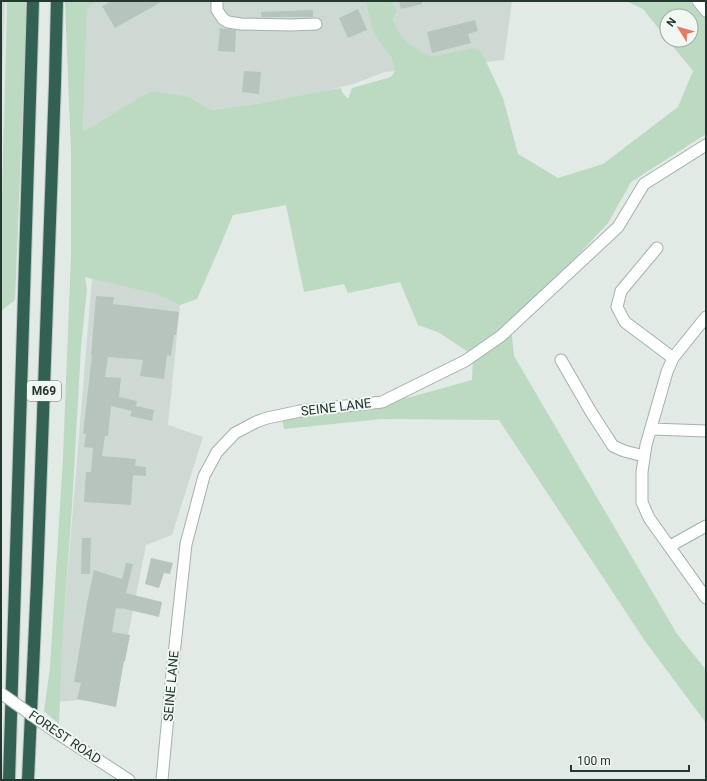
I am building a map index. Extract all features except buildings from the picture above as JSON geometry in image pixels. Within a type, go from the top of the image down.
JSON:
[{"type":"highway","name":"M69","points":[[9,780],[33,1]]},
{"type":"highway","name":"M69","points":[[28,780],[39,534],[57,1]]},
{"type":"street","points":[[218,1],[217,10],[223,19],[228,22],[242,24],[284,25],[316,24]]},
{"type":"street","points":[[698,1],[706,11]]},
{"type":"street","name":"SEINE LANE","points":[[162,780],[186,544],[204,476],[217,452],[235,433],[266,418],[300,411],[382,402],[458,365],[476,354],[497,340],[618,227],[644,184],[706,145]]},
{"type":"street","points":[[657,248],[621,291],[617,307],[625,322],[673,358]]},
{"type":"street","points":[[706,317],[673,358],[667,372],[644,456],[642,472],[642,502],[648,518],[670,546],[706,598]]},
{"type":"street","points":[[561,360],[591,412],[613,446],[624,451],[644,456]]},
{"type":"street","points":[[652,428],[706,431]]},
{"type":"street","points":[[670,546],[706,526]]},
{"type":"street","name":"FOREST ROAD","points":[[2,693],[57,733],[129,780]]},
{"type":"shaded area","points":[[1,1],[5,1],[1,115]]},
{"type":"shaded area","points":[[97,1],[512,1],[504,60],[385,72],[353,84],[314,94],[212,110],[189,97],[83,133],[87,7]]},
{"type":"shaded area","points":[[93,266],[180,305],[168,425],[203,437],[172,535],[146,545],[116,696],[57,702]]},
{"type":"green space","points":[[7,1],[27,1],[15,300],[1,311],[1,239]]},
{"type":"green space","points":[[65,1],[97,1],[87,8],[83,132],[151,91],[189,97],[212,110],[262,103],[341,88],[342,92],[348,99],[352,88],[391,77],[395,71],[392,58],[381,44],[372,28],[366,1],[390,1],[397,11],[392,19],[402,38],[419,51],[431,57],[474,48],[482,53],[503,98],[518,154],[558,178],[603,164],[678,107],[693,71],[674,48],[699,48],[699,10],[706,17],[706,134],[631,182],[608,223],[511,327],[514,356],[677,634],[706,670],[706,723],[645,641],[499,420],[382,419],[284,429],[282,419],[411,397],[472,380],[473,355],[438,332],[418,325],[400,282],[348,293],[344,284],[304,292],[286,205],[233,215],[197,299],[180,305],[153,293],[85,277],[87,289],[81,347],[62,645],[59,724],[44,711],[50,668],[63,457],[71,255],[71,152]]},
{"type":"green space","points":[[626,1],[689,1],[696,8],[659,8],[659,29],[643,9]]}]
